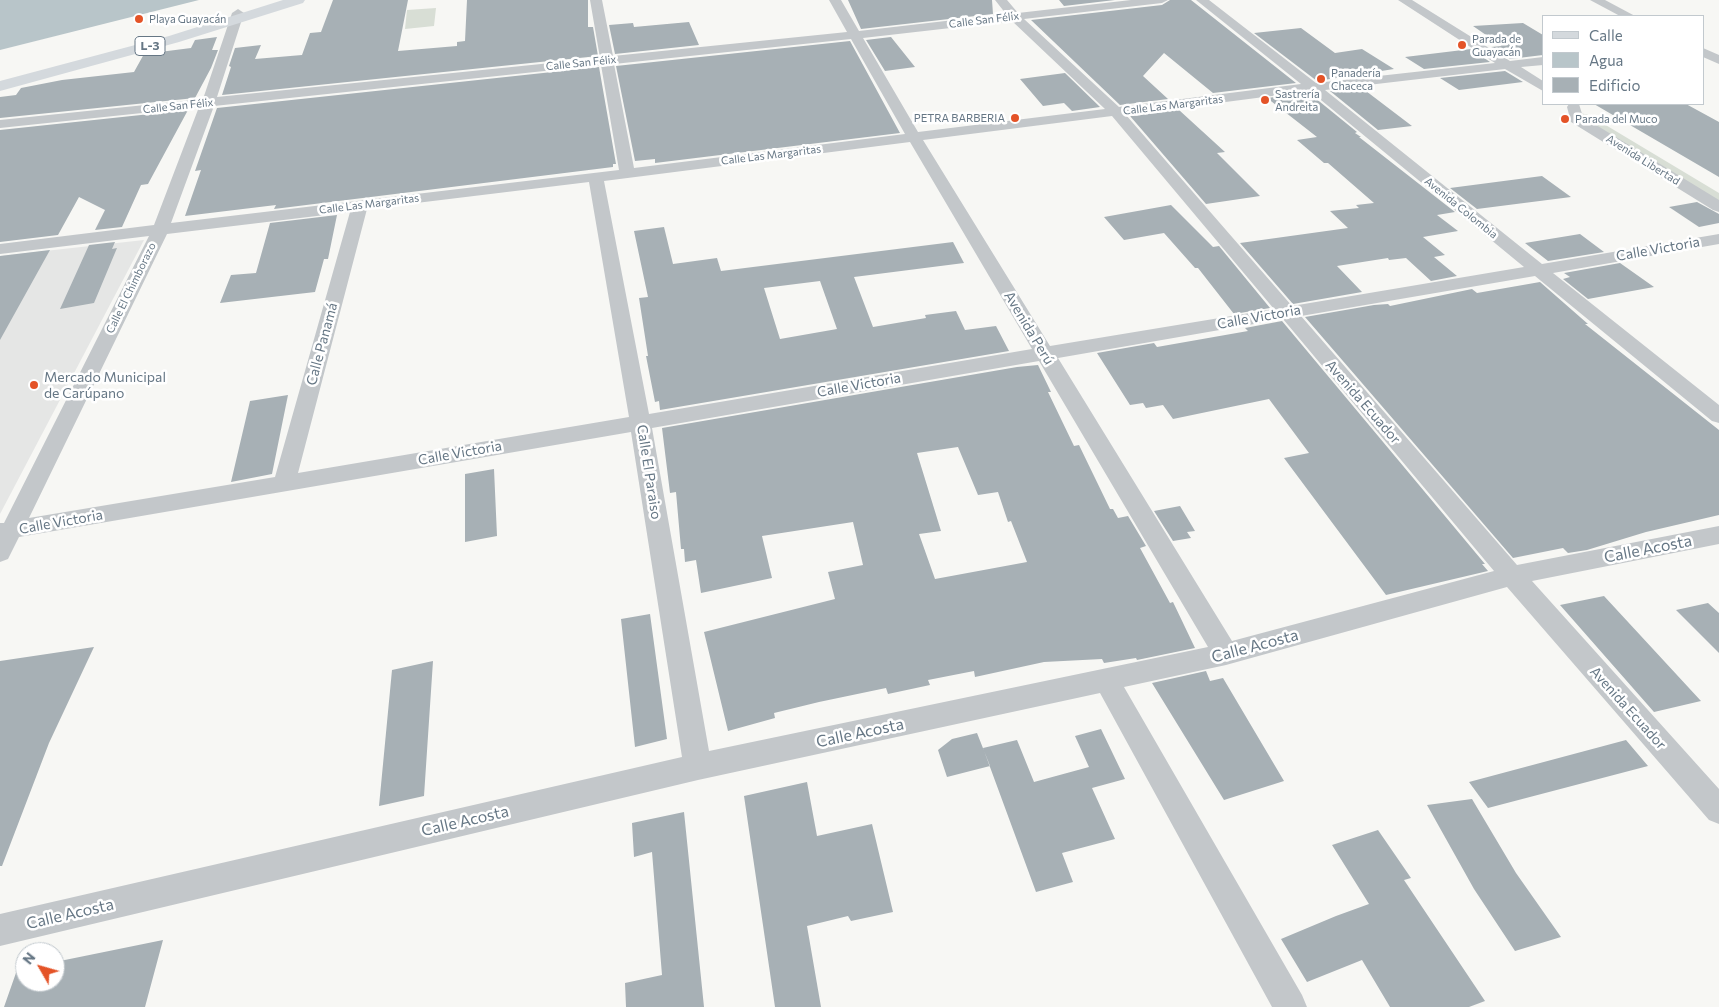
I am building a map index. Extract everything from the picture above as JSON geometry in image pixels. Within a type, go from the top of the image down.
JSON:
[{"type":"main road","name":"L-3","points":[[0,78],[237,17],[280,0]]},
{"type":"main road","name":"L-3","points":[[0,86],[298,0]]},
{"type":"street","points":[[596,0],[627,173]]},
{"type":"street","name":"Avenida Perú","points":[[835,0],[914,137],[1226,654]]},
{"type":"street","name":"Avenida Ecuador","points":[[1001,0],[1015,16],[1116,112],[1512,576],[1719,810]]},
{"type":"street","name":"Calle San Félix","points":[[0,124],[854,35],[1162,0]]},
{"type":"street","name":"Avenida Colombia","points":[[1202,0],[1313,87],[1536,270],[1719,416]]},
{"type":"street","points":[[1404,0],[1542,86]]},
{"type":"street","points":[[1596,0],[1628,15]]},
{"type":"street","name":"Calle El Chimborazo","points":[[0,553],[6,531],[161,229],[237,17]]},
{"type":"street","points":[[1705,47],[1719,60]]},
{"type":"street","name":"Calle Las Margaritas","points":[[0,249],[596,178],[1313,87],[1542,61]]},
{"type":"street","name":"Avenida Libertad","points":[[1572,105],[1597,114]]},
{"type":"street","name":"Avenida Libertad","points":[[1572,105],[1576,119],[1719,207]]},
{"type":"street","name":"Calle El Paraiso","points":[[596,178],[640,422],[698,767]]},
{"type":"street","name":"Calle Panamá","points":[[284,483],[360,205]]},
{"type":"street","name":"Calle Victoria","points":[[6,531],[1719,238]]},
{"type":"street","name":"Calle Acosta","points":[[0,930],[698,767],[1226,654],[1512,576],[1719,535]]},
{"type":"street","points":[[1106,681],[1290,1007]]},
{"type":"shaded area","points":[[436,8],[434,26],[405,29],[407,10]]},
{"type":"shaded area","points":[[1580,113],[1589,115],[1719,193],[1719,202],[1582,118]]},
{"type":"shaded area","name":"Mercado Municipal de Carúpano","points":[[144,240],[0,514],[0,256]]},
{"type":"water","points":[[0,0],[199,0],[0,50]]},
{"type":"building","points":[[333,0],[408,0],[398,51],[457,46],[457,42],[465,41],[467,0],[588,0],[588,27],[593,27],[598,56],[222,95],[235,48],[261,45],[255,59],[302,55],[310,33],[321,32]]},
{"type":"building","points":[[848,0],[992,0],[993,14],[861,29]]},
{"type":"building","points":[[1059,0],[1115,0],[1064,6]]},
{"type":"building","points":[[1170,0],[1191,0],[1296,83],[1213,93],[1164,53],[1143,76],[1168,99],[1120,105],[1031,20],[1162,5]]},
{"type":"building","points":[[689,22],[699,45],[615,54],[609,25],[633,23],[634,27]]},
{"type":"building","points":[[1523,23],[1542,34],[1542,55],[1510,59],[1491,47],[1502,46],[1473,26]]},
{"type":"building","points":[[1301,28],[1335,53],[1362,49],[1394,69],[1317,81],[1254,33]]},
{"type":"building","points":[[217,37],[212,50],[218,50],[195,98],[0,118],[0,97],[16,95],[21,88],[62,80],[134,72],[144,54],[191,48],[195,40]]},
{"type":"building","points":[[891,37],[915,67],[885,71],[866,40]]},
{"type":"building","points":[[850,41],[900,133],[655,163],[655,159],[635,161],[616,66]]},
{"type":"building","points":[[1471,49],[1490,62],[1424,69],[1405,57]]},
{"type":"building","points":[[599,67],[616,164],[613,164],[613,167],[274,209],[276,205],[185,216],[201,170],[195,171],[217,108]]},
{"type":"building","points":[[1505,71],[1523,82],[1459,90],[1440,78]]},
{"type":"building","points":[[1065,73],[1100,107],[1072,111],[1064,103],[1043,106],[1020,79]]},
{"type":"building","points":[[1362,88],[1412,126],[1378,130],[1330,91]]},
{"type":"building","points":[[1309,93],[1357,132],[1355,133],[1361,137],[1359,137],[1455,212],[1437,215],[1458,231],[1423,237],[1445,255],[1434,257],[1457,276],[1431,281],[1406,258],[1389,260],[1388,258],[1337,266],[1362,292],[1293,304],[1240,243],[1348,228],[1330,211],[1359,208],[1356,205],[1374,203],[1328,163],[1324,163],[1297,140],[1317,137],[1267,98]]},
{"type":"building","points":[[1596,105],[1688,105],[1719,122],[1719,177]]},
{"type":"building","points":[[188,110],[148,184],[141,185],[122,227],[95,230],[105,210],[79,197],[58,235],[0,242],[0,130]]},
{"type":"building","points":[[1179,110],[1225,152],[1217,153],[1260,196],[1206,204],[1130,116]]},
{"type":"building","points":[[1542,176],[1571,197],[1477,209],[1450,188]]},
{"type":"building","points":[[1697,202],[1719,214],[1719,223],[1699,227],[1669,207]]},
{"type":"building","points":[[1171,205],[1213,247],[1219,246],[1270,308],[1234,314],[1198,268],[1195,268],[1164,233],[1124,240],[1104,217]]},
{"type":"building","points":[[337,215],[328,259],[324,259],[315,292],[220,303],[231,275],[256,273],[270,223]]},
{"type":"building","points":[[664,227],[673,264],[717,258],[721,271],[953,242],[964,263],[854,277],[873,327],[926,318],[925,315],[956,311],[965,330],[996,326],[1009,351],[660,410],[659,401],[655,402],[646,356],[648,356],[639,298],[648,297],[634,231]],"holes":[[[820,281],[837,329],[780,339],[764,288]]]},
{"type":"building","points":[[1580,234],[1604,252],[1548,261],[1525,243]]},
{"type":"building","points":[[115,242],[112,249],[117,248],[94,303],[60,309],[89,245]]},
{"type":"building","points":[[50,250],[0,340],[0,256]]},
{"type":"building","points":[[1620,263],[1654,287],[1588,299],[1563,279],[1570,277],[1564,273]]},
{"type":"building","points":[[1540,282],[1588,324],[1585,324],[1719,430],[1719,515],[1646,532],[1587,550],[1568,553],[1563,548],[1513,558],[1305,317],[1374,305],[1388,304],[1390,306],[1472,289],[1477,293]]},
{"type":"building","points":[[1282,321],[1485,564],[1482,564],[1488,571],[1386,595],[1284,458],[1309,453],[1269,399],[1173,419],[1163,405],[1146,408],[1143,403],[1130,405],[1097,353],[1154,343],[1157,347],[1248,331],[1245,328]]},
{"type":"building","points":[[1038,365],[1051,392],[1048,392],[1074,446],[1079,445],[1110,509],[1113,509],[1118,518],[1128,516],[1146,546],[1140,548],[1170,603],[1173,602],[1195,648],[1137,660],[1136,658],[1104,663],[1102,659],[1044,662],[975,677],[974,671],[928,680],[930,685],[888,694],[886,688],[819,702],[774,713],[775,718],[728,731],[704,632],[835,599],[828,572],[863,565],[853,522],[762,536],[772,578],[701,593],[696,560],[685,562],[684,549],[681,549],[676,492],[670,493],[662,428]],"holes":[[[958,447],[978,495],[998,492],[1008,522],[1011,521],[1027,562],[935,579],[919,534],[941,531],[917,453]]]},
{"type":"building","points":[[288,395],[272,474],[231,482],[250,401]]},
{"type":"building","points":[[494,469],[497,536],[465,542],[465,474]]},
{"type":"building","points":[[1180,506],[1195,531],[1187,532],[1191,538],[1173,541],[1154,511]]},
{"type":"building","points":[[1604,596],[1701,701],[1654,712],[1560,605]]},
{"type":"building","points":[[1708,603],[1719,613],[1719,653],[1676,610]]},
{"type":"building","points":[[650,614],[667,739],[635,747],[621,619]]},
{"type":"building","points":[[94,647],[49,743],[2,866],[0,866],[0,661]]},
{"type":"building","points":[[433,661],[424,796],[379,806],[392,670]]},
{"type":"building","points":[[1206,671],[1210,681],[1223,678],[1284,781],[1224,800],[1152,683]]},
{"type":"building","points":[[1101,729],[1125,779],[1092,788],[1115,839],[1062,853],[1073,882],[1036,892],[983,748],[1017,740],[1034,782],[1089,767],[1075,736]]},
{"type":"building","points":[[977,733],[990,766],[947,777],[938,750],[952,739]]},
{"type":"building","points":[[1626,740],[1648,766],[1488,808],[1469,782]]},
{"type":"building","points":[[807,782],[817,836],[872,824],[893,912],[851,921],[848,916],[807,926],[821,1007],[775,1007],[744,796]]},
{"type":"building","points":[[1472,799],[1516,873],[1561,937],[1515,951],[1474,889],[1427,805]]},
{"type":"building","points":[[684,812],[704,1007],[626,1007],[625,983],[662,975],[652,852],[634,857],[632,823]]},
{"type":"building","points":[[1378,830],[1411,878],[1404,880],[1485,1001],[1469,1007],[1390,1007],[1362,960],[1307,982],[1281,939],[1369,904],[1332,845]]},
{"type":"building","points":[[163,940],[145,1007],[4,1007],[15,976],[15,992],[65,992],[65,960]]},
{"type":"place","name":"Playa Guayacán","points":[[139,19]]},
{"type":"place","name":"Parada de Guayacán","points":[[1462,45]]},
{"type":"place","name":"Panadería Chaceca","points":[[1321,79]]},
{"type":"place","name":"Sastrería Andreita","points":[[1265,100]]},
{"type":"place","name":"PETRA BARBERIA","points":[[1015,118]]},
{"type":"place","name":"Parada del Muco","points":[[1565,119]]},
{"type":"place","name":"Mercado Municipal de Carúpano","points":[[34,385]]}]
